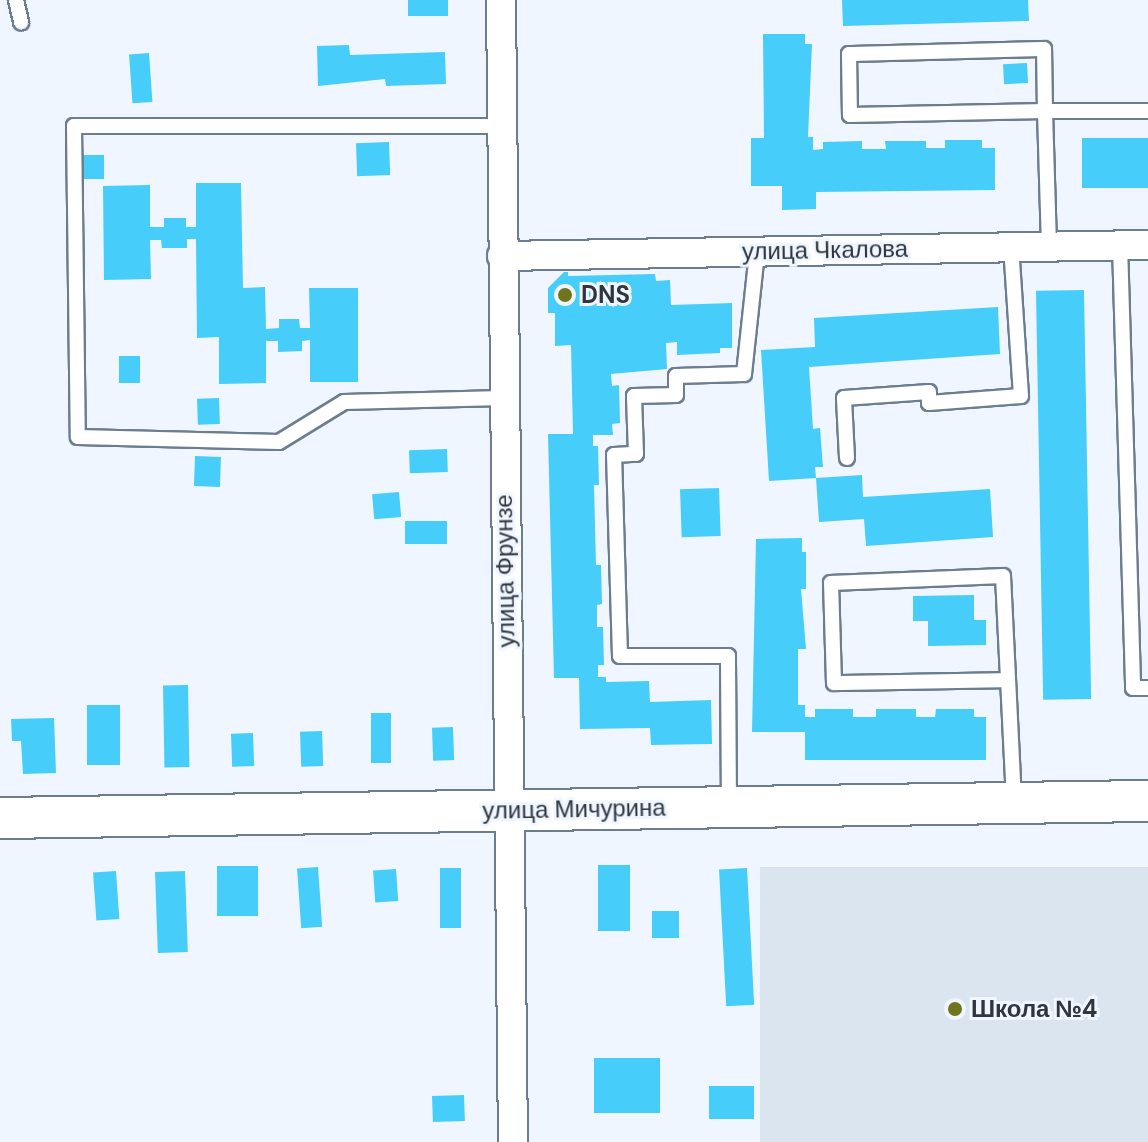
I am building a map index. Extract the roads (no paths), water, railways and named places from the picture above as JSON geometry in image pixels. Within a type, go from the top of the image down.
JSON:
[{"type":"main road","name":"улица Мичурина","points":[[0,818],[1148,801]]},
{"type":"street","name":"улица Фрунзе","points":[[501,0],[507,809],[513,1142]]},
{"type":"street","name":"улица Чкалова","points":[[502,256],[1148,245]]},
{"type":"lane","points":[[16,0],[21,22]]},
{"type":"lane","points":[[1049,246],[1045,111],[1044,49],[849,54],[850,115],[1045,111],[1148,111]]},
{"type":"lane","points":[[500,126],[74,126],[78,437],[279,442],[344,402],[503,398]]},
{"type":"lane","points":[[1120,245],[1133,688],[1148,688]]},
{"type":"lane","points":[[847,458],[844,398],[929,392],[929,403],[1021,396],[1011,247]]},
{"type":"lane","points":[[729,807],[728,656],[620,656],[614,455],[636,454],[634,396],[676,395],[676,376],[744,374],[757,252]]},
{"type":"lane","points":[[1008,680],[834,683],[831,583],[1003,576],[1014,803]]},
{"type":"place","name":"DNS","points":[[565,295]]},
{"type":"place","name":"Школа №4","points":[[955,1009]]}]
